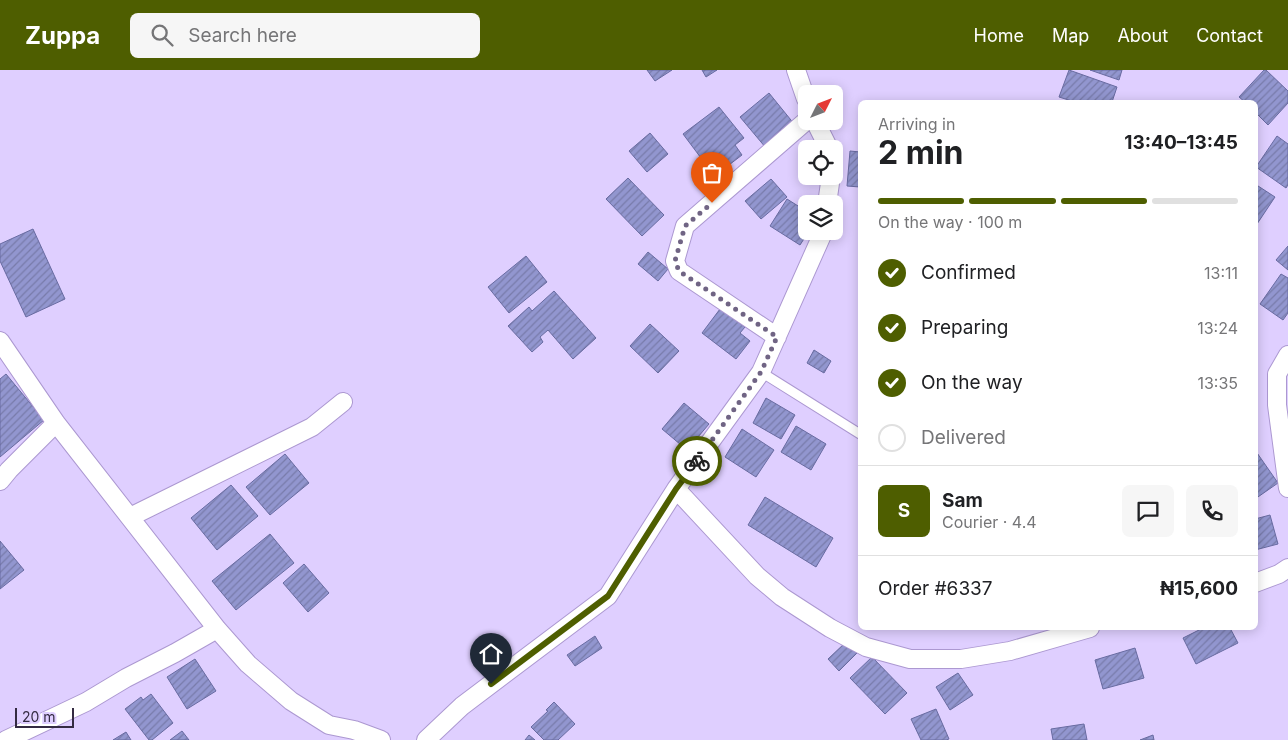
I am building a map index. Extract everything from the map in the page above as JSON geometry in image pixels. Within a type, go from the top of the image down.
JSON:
[{"type":"street","points":[[796,70],[801,85]]},
{"type":"street","points":[[777,337],[679,271],[675,261],[685,226],[798,128]]},
{"type":"street","points":[[426,740],[462,706],[608,596],[676,489],[761,372],[820,240]]},
{"type":"street","points":[[0,341],[56,423],[217,629],[248,664],[291,701],[328,725],[353,735],[381,740]]},
{"type":"street","points":[[1288,355],[1277,374],[1278,413],[1288,488]]},
{"type":"street","points":[[130,517],[312,426],[343,402]]},
{"type":"street","points":[[0,481],[56,423]]},
{"type":"street","points":[[676,489],[757,576],[776,592],[830,628],[866,647],[910,659],[960,658],[1010,651],[1083,630]]},
{"type":"street","points":[[1258,582],[1279,574],[1288,568]]},
{"type":"street","points":[[6,740],[86,702],[217,629]]},
{"type":"lane","points":[[761,372],[858,433]]},
{"type":"building","points":[[647,70],[672,70],[655,81]]},
{"type":"building","points":[[702,70],[717,70],[706,77]]},
{"type":"building","points":[[1069,70],[1117,87],[1113,100],[1069,100],[1059,97]]},
{"type":"building","points":[[1090,70],[1122,70],[1119,80]]},
{"type":"building","points":[[1266,70],[1288,91],[1288,103],[1268,125],[1258,115],[1258,100],[1243,100],[1239,97]]},
{"type":"building","points":[[769,93],[795,125],[766,148],[740,117]]},
{"type":"building","points":[[719,107],[744,138],[735,145],[742,155],[725,168],[717,158],[707,166],[683,134]]},
{"type":"building","points":[[650,133],[668,154],[647,172],[629,151]]},
{"type":"building","points":[[1277,136],[1288,144],[1288,185],[1286,188],[1258,168],[1258,164]]},
{"type":"building","points":[[850,151],[858,152],[858,187],[847,186]]},
{"type":"building","points":[[628,178],[664,215],[642,236],[606,199]]},
{"type":"building","points":[[771,179],[787,197],[761,219],[745,201]]},
{"type":"building","points":[[1258,186],[1275,197],[1258,222]]},
{"type":"building","points":[[787,199],[798,206],[798,240],[803,240],[800,245],[770,226]]},
{"type":"building","points":[[33,229],[65,299],[26,317],[0,261],[0,244]]},
{"type":"building","points":[[1288,246],[1288,270],[1276,260]]},
{"type":"building","points":[[648,252],[668,269],[658,281],[638,264]]},
{"type":"building","points":[[526,256],[547,282],[509,313],[488,287]]},
{"type":"building","points":[[1281,274],[1288,278],[1288,313],[1283,320],[1260,304]]},
{"type":"building","points":[[554,291],[596,338],[573,359],[548,330],[540,337],[543,342],[532,352],[508,326],[529,307],[532,311]]},
{"type":"building","points":[[720,309],[745,327],[740,333],[750,341],[736,359],[702,333]]},
{"type":"building","points":[[650,324],[679,351],[658,373],[630,346]]},
{"type":"building","points":[[814,350],[831,361],[824,373],[807,363]]},
{"type":"building","points":[[6,374],[44,420],[0,457],[0,379]]},
{"type":"building","points":[[766,398],[795,415],[781,439],[753,423]]},
{"type":"building","points":[[684,403],[709,424],[687,450],[662,429]]},
{"type":"building","points":[[796,426],[826,444],[811,470],[781,452]]},
{"type":"building","points":[[742,429],[774,450],[756,477],[725,457]]},
{"type":"building","points":[[285,454],[309,483],[270,515],[246,487]]},
{"type":"building","points":[[1258,454],[1278,483],[1258,497]]},
{"type":"building","points":[[231,485],[258,516],[217,550],[191,518]]},
{"type":"building","points":[[765,497],[833,538],[816,567],[748,525]]},
{"type":"building","points":[[1270,515],[1278,544],[1258,549],[1258,518]]},
{"type":"building","points":[[270,534],[294,563],[236,610],[212,581]]},
{"type":"building","points":[[0,541],[24,570],[0,589]]},
{"type":"building","points":[[304,564],[329,593],[308,612],[283,583]]},
{"type":"building","points":[[1199,630],[1231,630],[1238,643],[1196,664],[1183,638]]},
{"type":"building","points":[[595,636],[602,648],[575,666],[567,655]]},
{"type":"building","points":[[846,642],[857,653],[839,671],[828,659]]},
{"type":"building","points":[[1135,648],[1144,678],[1103,689],[1095,660]]},
{"type":"building","points":[[872,657],[907,693],[885,714],[850,678]]},
{"type":"building","points":[[195,659],[216,691],[187,709],[167,677]]},
{"type":"building","points":[[958,673],[973,695],[950,710],[936,687]]},
{"type":"building","points":[[151,694],[173,723],[152,740],[149,740],[125,709],[141,697],[143,700]]},
{"type":"building","points":[[554,702],[575,724],[558,740],[544,740],[531,727],[548,711],[546,710]]},
{"type":"building","points":[[936,709],[949,739],[921,740],[911,719]]},
{"type":"building","points":[[1084,724],[1087,740],[1053,740],[1051,729]]},
{"type":"building","points":[[182,731],[189,740],[170,740]]},
{"type":"building","points":[[126,732],[131,740],[113,740]]},
{"type":"building","points":[[529,735],[535,740],[525,740]]},
{"type":"building","points":[[1153,735],[1154,740],[1140,740]]},
{"type":"way so far","points":[[697,461],[761,372],[777,337],[679,271],[675,261],[685,226],[712,203]]},
{"type":"route","points":[[491,684],[608,596],[676,489],[697,461]]}]
